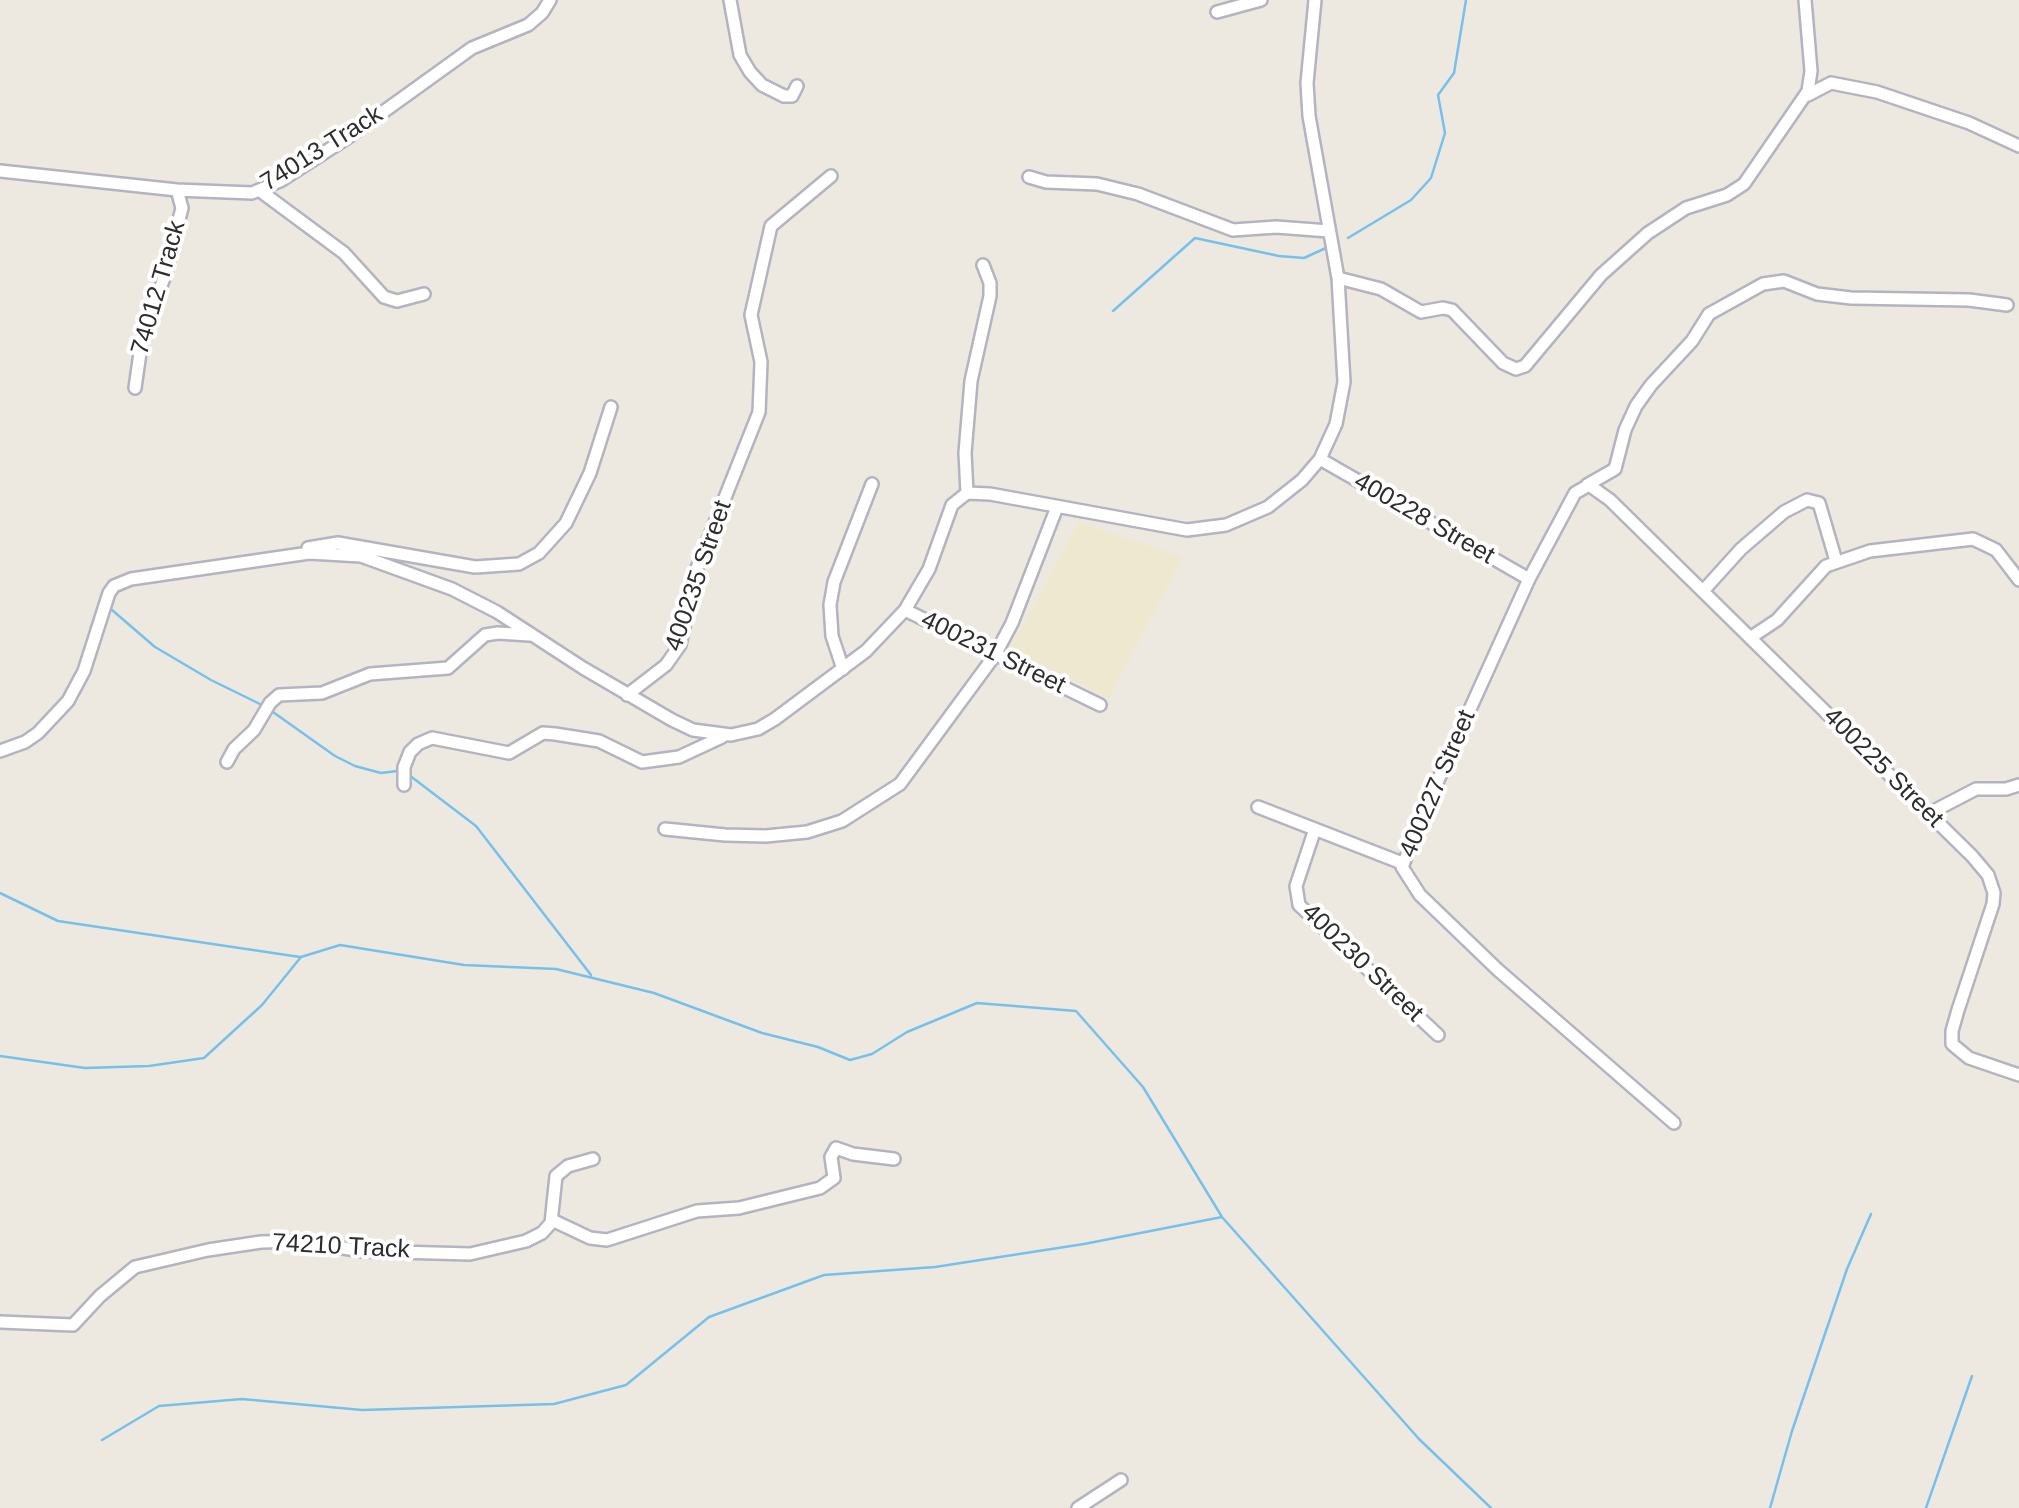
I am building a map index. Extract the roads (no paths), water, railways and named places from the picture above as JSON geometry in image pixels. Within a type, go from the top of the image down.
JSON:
[{"type":"street","name":"74013 Track","points":[[0,171],[177,190],[235,194],[259,190],[280,182],[346,138],[472,48],[528,24],[542,14],[550,0]]},
{"type":"street","points":[[730,0],[740,55],[750,72],[784,96],[792,96],[798,86]]},
{"type":"street","points":[[1217,12],[1261,0]]},
{"type":"street","points":[[0,751],[38,733],[68,701],[84,671],[102,609],[114,586],[143,577],[290,556],[338,552],[362,556],[452,589],[534,635],[626,695],[693,730],[726,735],[743,733],[775,719],[866,651],[905,610],[929,569],[952,504],[967,493],[1158,527],[1207,528],[1243,520],[1268,506],[1302,480],[1320,459],[1336,424],[1344,382],[1338,278],[1307,84],[1315,0]]},
{"type":"street","points":[[1338,278],[1381,289],[1421,312],[1452,310],[1502,363],[1516,369],[1529,363],[1588,290],[1648,232],[1686,208],[1728,195],[1744,184],[1806,97],[1811,71],[1805,0]]},
{"type":"street","points":[[1806,97],[1831,83],[1877,92],[1969,123],[2019,146]]},
{"type":"street","name":"400235 Street","points":[[626,695],[666,665],[680,646],[697,568],[759,412],[761,362],[751,315],[770,230],[831,176]]},
{"type":"street","points":[[1029,177],[1046,182],[1097,184],[1138,194],[1234,230],[1276,227],[1329,231]]},
{"type":"street","name":"74012 Track","points":[[135,388],[142,339],[165,274],[182,208],[177,190]]},
{"type":"street","points":[[259,190],[344,253],[384,298],[392,301],[424,294]]},
{"type":"street","points":[[967,493],[965,453],[970,382],[990,296],[983,265]]},
{"type":"street","name":"400227 Street","points":[[1674,1123],[1420,896],[1405,876],[1402,863],[1529,579],[1575,493],[1615,468],[1636,406],[1692,341],[1709,314],[1764,284],[1784,281],[1818,294],[1851,298],[2006,304]]},
{"type":"street","points":[[290,556],[338,543],[475,567],[519,564],[539,553],[566,523],[590,473],[611,408]]},
{"type":"street","name":"400228 Street","points":[[1320,459],[1529,579]]},
{"type":"street","points":[[843,669],[832,636],[830,604],[834,582],[872,484]]},
{"type":"street","name":"400225 Street","points":[[1590,486],[1702,591],[1988,875],[1994,893],[1988,926],[1952,1031],[1952,1044],[1968,1058],[2019,1076]]},
{"type":"street","points":[[1702,591],[1733,556],[1784,512],[1810,499],[1821,508],[1836,560]]},
{"type":"street","points":[[664,829],[766,836],[807,832],[842,821],[900,784],[995,655],[1012,623],[1057,507]]},
{"type":"street","points":[[1750,638],[1777,620],[1812,578],[1836,560],[1909,544],[1973,539],[1996,550],[2019,580]]},
{"type":"street","name":"400231 Street","points":[[905,610],[1080,701],[1100,705]]},
{"type":"street","points":[[227,762],[279,696],[322,693],[370,674],[448,668],[484,635],[534,635]]},
{"type":"street","points":[[404,786],[410,752],[432,738],[509,754],[546,733],[599,741],[642,762],[679,757],[726,735]]},
{"type":"street","points":[[1928,814],[1976,789],[2019,786]]},
{"type":"street","points":[[1258,808],[1402,863]]},
{"type":"street","name":"400230 Street","points":[[1315,829],[1296,886],[1299,905],[1438,1035]]},
{"type":"street","points":[[593,1159],[568,1166],[556,1176],[552,1220],[590,1238],[607,1240],[696,1211],[738,1208],[820,1188],[834,1178],[831,1157],[836,1148],[894,1159]]},
{"type":"street","name":"74210 Track","points":[[0,1322],[73,1325],[100,1296],[135,1268],[170,1257],[261,1242],[299,1241],[362,1251],[470,1254],[537,1236],[552,1220]]},
{"type":"street","points":[[1078,1508],[1121,1480]]},
{"type":"waterway","points":[[1348,238],[1411,200],[1431,178],[1445,133],[1438,95],[1454,73],[1466,0]]},
{"type":"waterway","points":[[1113,311],[1195,238],[1304,258],[1328,247]]},
{"type":"waterway","points":[[112,610],[155,647],[262,705]]},
{"type":"waterway","points":[[273,712],[355,766],[381,773],[397,771]]},
{"type":"waterway","points":[[409,775],[476,826],[591,975]]},
{"type":"waterway","points":[[0,893],[58,921],[300,957]]},
{"type":"waterway","points":[[0,1056],[85,1068],[149,1066],[204,1058],[262,1005],[301,957],[340,945],[464,965],[556,969],[654,993],[850,1060],[872,1054],[907,1032],[977,1003],[1076,1011],[1143,1087],[1222,1217],[1419,1439],[1491,1508]]},
{"type":"waterway","points":[[1770,1508],[1847,1269],[1871,1214]]},
{"type":"waterway","points":[[102,1440],[159,1406],[242,1399],[362,1410],[554,1404],[626,1385],[709,1317],[824,1275],[935,1267],[1222,1217]]},
{"type":"waterway","points":[[1926,1508],[1972,1376]]}]
